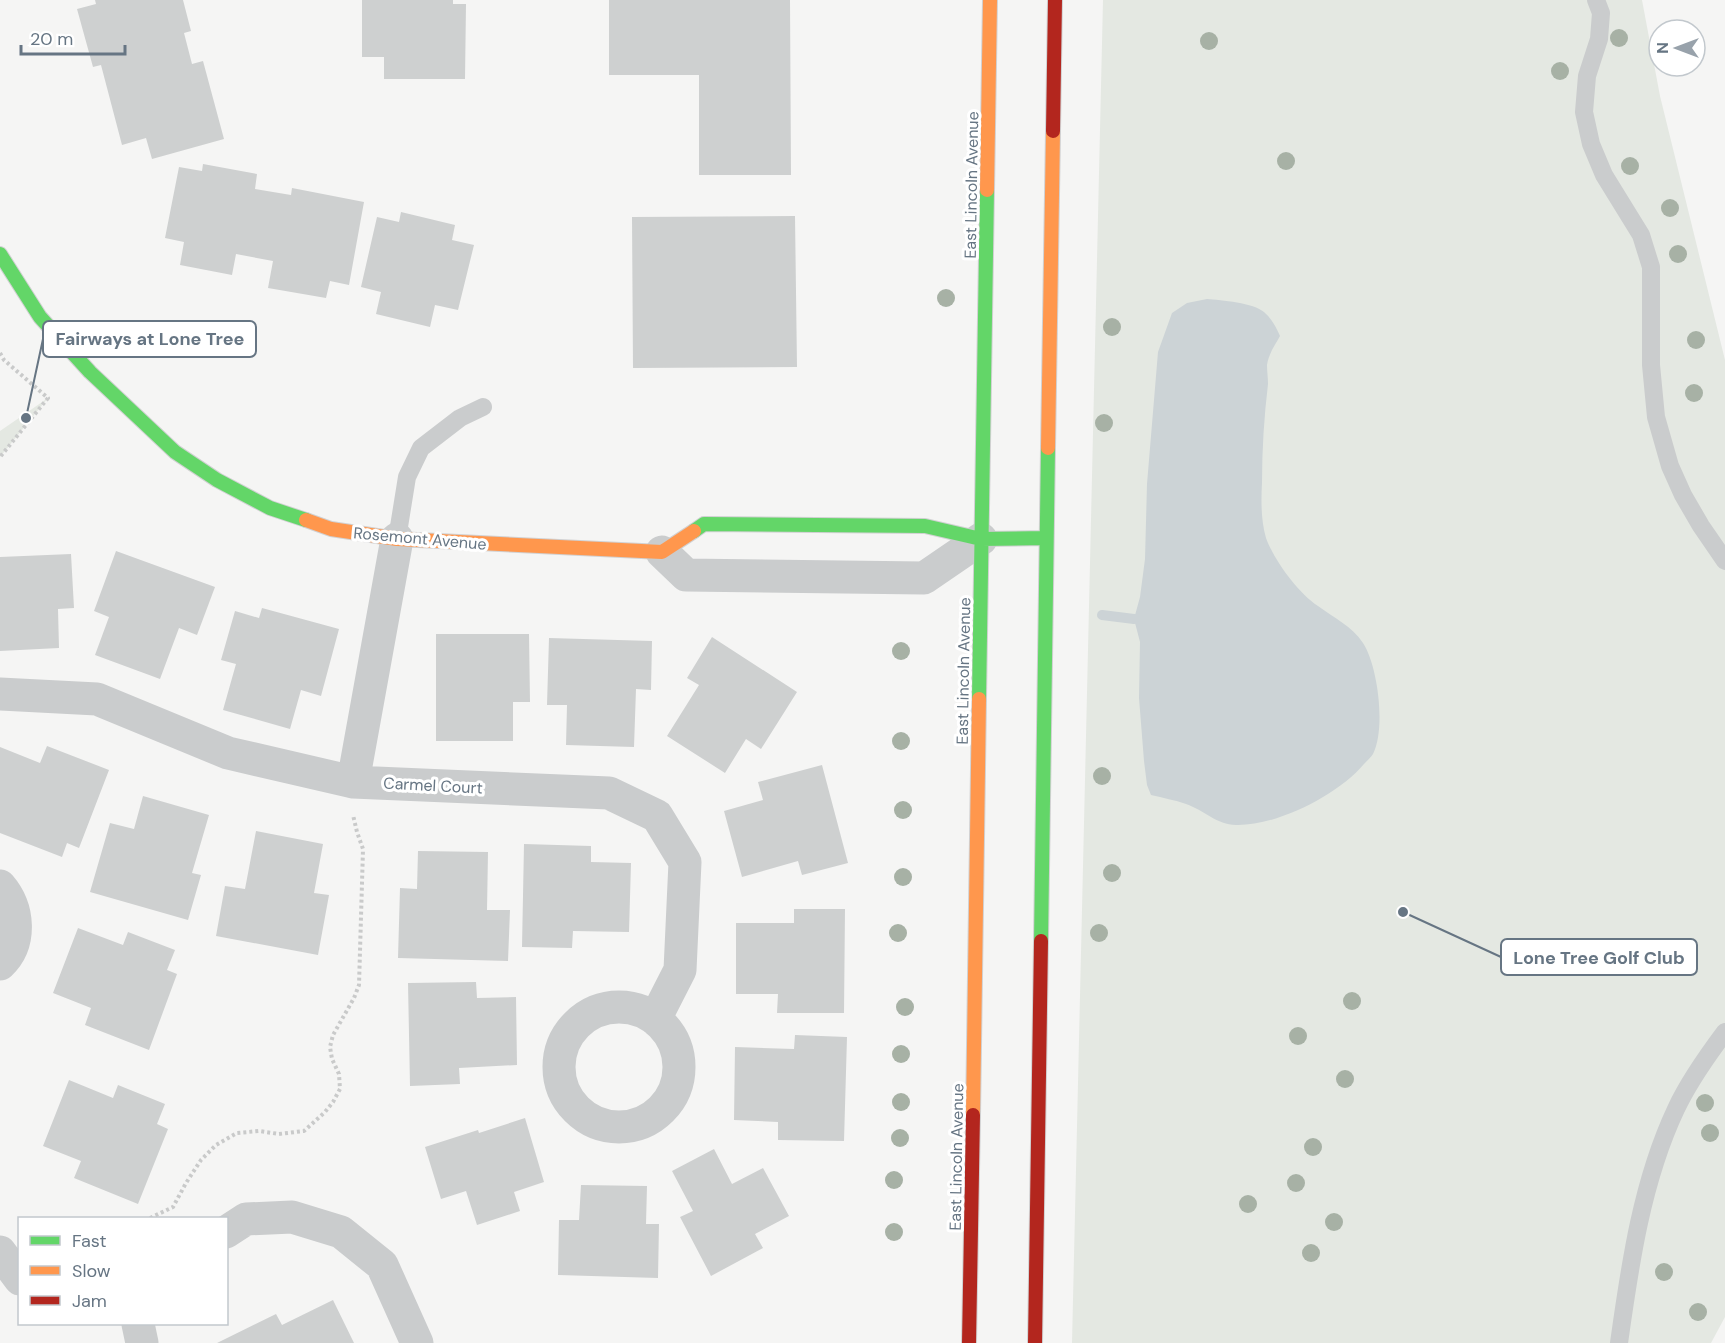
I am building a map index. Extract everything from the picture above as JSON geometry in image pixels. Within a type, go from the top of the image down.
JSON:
[{"type":"main road","name":"East Lincoln Avenue","points":[[969,1343],[990,0]]},
{"type":"main road","points":[[1035,1343],[1056,0]]},
{"type":"main road","name":"Rosemont Avenue","points":[[0,254],[40,317],[90,372],[175,452],[217,480],[270,508],[331,529],[397,539],[662,552]]},
{"type":"main road","points":[[662,552],[704,524],[925,526],[981,539],[1046,538]]},
{"type":"street","points":[[353,782],[397,539]]},
{"type":"street","points":[[662,552],[686,575],[924,578],[981,539]]},
{"type":"street","name":"Carmel Court","points":[[0,694],[97,699],[228,753],[353,782],[609,793],[657,816],[686,862],[680,970],[655,1019]]},
{"type":"street","points":[[0,886],[7,894],[14,910],[16,928],[12,945],[0,964]]},
{"type":"street","points":[[228,1231],[246,1219],[292,1217],[341,1232],[382,1265],[417,1343]]},
{"type":"street","points":[[0,1252],[18,1276]]},
{"type":"street","points":[[138,1325],[142,1343]]},
{"type":"lane","points":[[1596,0],[1601,13],[1599,39],[1587,76],[1584,112],[1590,144],[1604,176],[1641,235],[1651,267],[1651,365],[1656,417],[1670,466],[1683,495],[1725,561]]},
{"type":"lane","points":[[397,539],[407,477],[421,448],[460,418],[483,407]]},
{"type":"lane","points":[[1619,1343],[1641,1211],[1658,1154],[1676,1109],[1692,1079],[1725,1032]]},
{"type":"path","points":[[0,353],[4,360],[48,398],[0,457]]},
{"type":"path","points":[[152,1217],[173,1207],[201,1160],[216,1145],[237,1134],[259,1131],[279,1134],[304,1131],[329,1107],[340,1089],[339,1074],[332,1059],[330,1047],[333,1035],[359,985],[363,849],[354,823],[353,782]]},
{"type":"shaded area","points":[[1103,0],[1642,0],[1647,27],[1647,78],[1657,78],[1725,360],[1725,1317],[1711,1343],[1072,1343]]},
{"type":"shaded area","points":[[1207,299],[1237,302],[1259,309],[1272,320],[1280,336],[1267,365],[1262,497],[1262,518],[1266,538],[1281,566],[1295,585],[1310,600],[1348,627],[1363,643],[1373,667],[1380,714],[1377,743],[1372,755],[1353,776],[1306,807],[1252,824],[1223,823],[1186,804],[1151,795],[1147,785],[1144,761],[1139,698],[1140,642],[1134,619],[1140,597],[1145,559],[1147,484],[1158,352],[1172,313],[1187,303]]},
{"type":"shaded area","points":[[48,398],[43,404],[0,457],[0,431]]},
{"type":"building","points":[[95,0],[183,0],[191,31],[184,33],[192,64],[203,61],[224,139],[152,159],[146,138],[122,145],[101,65],[93,67],[77,9],[96,4]]},
{"type":"building","points":[[362,0],[453,0],[453,4],[466,4],[465,79],[384,79],[384,57],[362,57]]},
{"type":"building","points":[[609,0],[790,0],[791,175],[699,175],[699,75],[609,75]]},
{"type":"building","points":[[203,164],[257,174],[255,189],[291,195],[292,188],[364,202],[349,285],[330,281],[326,298],[268,288],[273,261],[236,254],[232,275],[180,265],[184,242],[165,238],[179,167],[202,171]]},
{"type":"building","points":[[401,212],[455,225],[452,240],[474,245],[458,310],[435,305],[430,327],[376,314],[381,292],[361,287],[377,217],[399,222]]},
{"type":"building","points":[[795,216],[797,367],[633,368],[632,217]]},
{"type":"building","points":[[116,551],[215,587],[197,635],[179,628],[160,679],[95,655],[109,617],[94,611]]},
{"type":"building","points":[[71,554],[74,608],[58,609],[59,648],[0,651],[0,557]]},
{"type":"building","points":[[262,608],[339,629],[321,696],[301,690],[290,729],[223,710],[236,664],[221,660],[235,611],[259,618]]},
{"type":"building","points":[[436,634],[529,634],[530,702],[513,702],[513,741],[436,741]]},
{"type":"building","points":[[712,637],[797,692],[761,749],[746,739],[725,773],[667,736],[699,685],[687,678]]},
{"type":"building","points":[[549,638],[652,641],[651,690],[636,689],[634,747],[566,745],[567,705],[547,705]]},
{"type":"building","points":[[47,746],[109,770],[79,848],[67,843],[62,857],[0,833],[0,747],[40,763]]},
{"type":"building","points":[[822,765],[848,863],[802,875],[798,861],[742,877],[724,811],[763,800],[758,782]]},
{"type":"building","points":[[143,796],[209,815],[192,873],[201,875],[188,920],[90,892],[110,823],[134,829]]},
{"type":"building","points":[[256,831],[323,844],[314,893],[329,895],[318,955],[216,936],[225,886],[245,889]]},
{"type":"building","points":[[524,844],[591,846],[591,862],[631,863],[629,932],[573,931],[572,948],[522,947]]},
{"type":"building","points":[[418,851],[488,852],[487,910],[510,910],[508,961],[398,958],[400,888],[417,889]]},
{"type":"building","points":[[794,909],[845,909],[844,1013],[777,1013],[778,994],[736,994],[736,923],[794,923]]},
{"type":"building","points":[[78,928],[123,945],[128,932],[175,950],[167,970],[177,974],[149,1050],[85,1025],[91,1008],[53,993]]},
{"type":"building","points":[[476,982],[477,998],[516,997],[517,1065],[459,1068],[460,1084],[410,1086],[408,983]]},
{"type":"building","points":[[795,1035],[847,1037],[844,1141],[778,1140],[778,1122],[734,1120],[735,1047],[794,1049]]},
{"type":"building","points":[[69,1080],[113,1098],[118,1085],[165,1104],[157,1124],[168,1129],[138,1204],[74,1178],[81,1161],[43,1146]]},
{"type":"building","points":[[525,1118],[544,1182],[514,1192],[520,1211],[477,1225],[466,1191],[441,1199],[425,1147]]},
{"type":"building","points":[[714,1149],[732,1184],[763,1168],[789,1216],[755,1234],[763,1248],[711,1276],[680,1217],[693,1211],[672,1171]]},
{"type":"building","points":[[581,1185],[647,1186],[646,1224],[659,1224],[658,1278],[558,1275],[559,1220],[579,1220]]},
{"type":"building","points":[[333,1300],[354,1343],[217,1343],[276,1314],[282,1325]]},
{"type":"waterway","points":[[1102,615],[1134,619]]},
{"type":"traffic: fast","points":[[979,699],[987,190]]},
{"type":"traffic: fast","points":[[0,254],[40,317],[90,372],[175,452],[217,480],[270,508],[306,520]]},
{"type":"traffic: fast","points":[[1041,941],[1048,448]]},
{"type":"traffic: fast","points":[[694,531],[704,524],[925,526],[981,539],[1046,538]]},
{"type":"traffic: slow","points":[[987,190],[990,0]]},
{"type":"traffic: slow","points":[[1048,448],[1053,131]]},
{"type":"traffic: slow","points":[[306,520],[331,529],[397,539],[662,552],[694,531]]},
{"type":"traffic: slow","points":[[973,1115],[979,699]]},
{"type":"traffic: jam","points":[[1053,131],[1055,0]]},
{"type":"traffic: jam","points":[[1035,1343],[1041,941]]},
{"type":"traffic: jam","points":[[969,1343],[973,1115]]},
{"type":"place","name":"Fairways at Lone Tree","points":[[26,418]]},
{"type":"place","name":"Lone Tree Golf Club","points":[[1403,912]]}]
